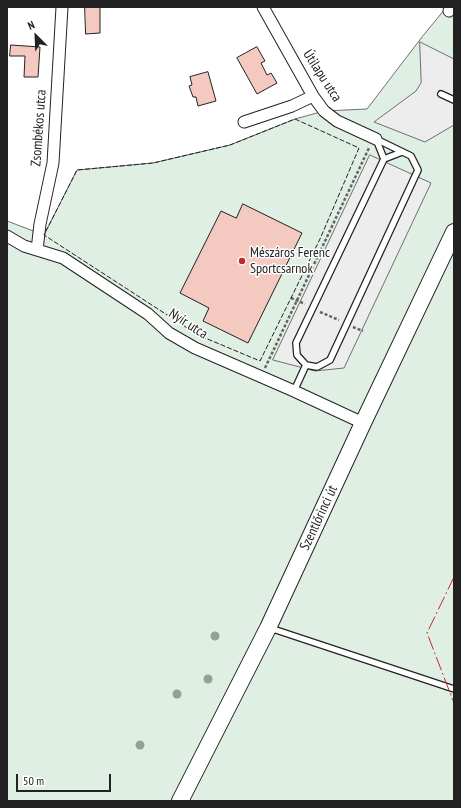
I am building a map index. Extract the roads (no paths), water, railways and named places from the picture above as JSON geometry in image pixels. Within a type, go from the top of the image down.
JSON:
[{"type":"main road","name":"Szentlőrinci út","points":[[180,801],[268,628],[454,232]]},
{"type":"street","name":"Zsombékos utca","points":[[37,250],[40,224],[53,163],[62,7]]},
{"type":"street","name":"Útilapu utca","points":[[263,7],[313,96],[324,111],[337,121],[375,138]]},
{"type":"street","points":[[244,122],[292,106],[313,96]]},
{"type":"street","name":"Nyír utca","points":[[7,236],[24,246],[62,258],[148,314],[169,333],[194,348],[294,390],[363,423]]},
{"type":"lane","points":[[441,94],[454,100]]},
{"type":"lane","points":[[375,138],[411,156],[418,170],[330,360],[317,367],[306,365],[297,355],[296,343],[384,159],[402,152]]},
{"type":"lane","points":[[375,138],[384,159]]},
{"type":"lane","points":[[294,390],[306,365]]},
{"type":"lane","points":[[268,628],[454,689]]},
{"type":"place","name":"Mészáros Ferenc Sportcsarnok","points":[[242,261]]}]
